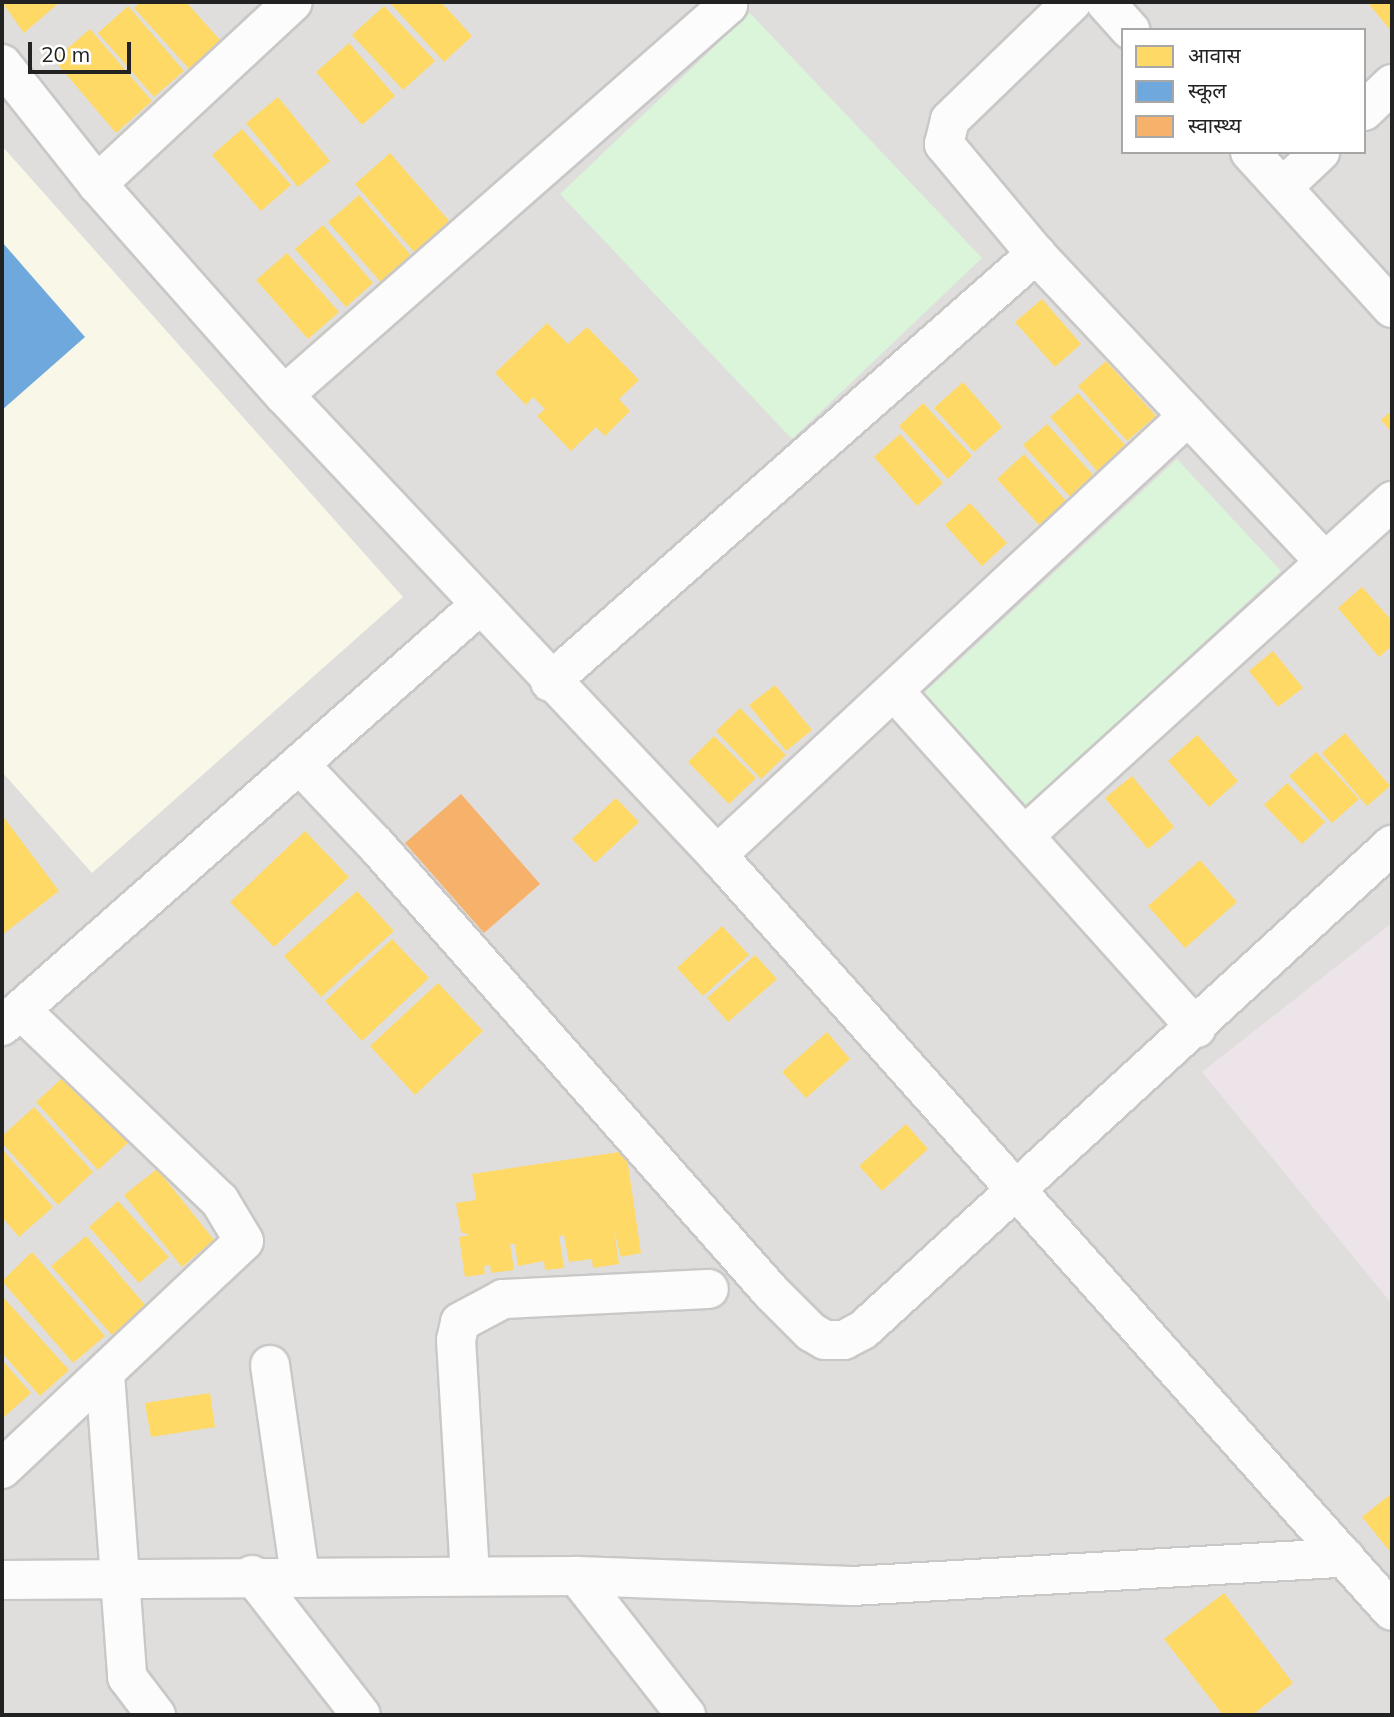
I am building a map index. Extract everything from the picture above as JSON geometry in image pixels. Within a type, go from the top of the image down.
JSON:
[{"type":"street","points":[[97,184],[293,2]]},
{"type":"street","points":[[284,395],[728,5],[724,2]]},
{"type":"street","points":[[1072,2],[950,120],[944,144],[951,158],[1036,254],[1325,562]]},
{"type":"street","points":[[2,64],[97,184],[284,395],[481,604],[550,682],[717,855],[1392,1611]]},
{"type":"street","points":[[1366,109],[1392,84]]},
{"type":"street","points":[[1252,154],[1284,186],[1392,308]]},
{"type":"street","points":[[1284,186],[1318,154]]},
{"type":"street","points":[[550,682],[1036,254]]},
{"type":"street","points":[[717,855],[1188,416]]},
{"type":"street","points":[[1024,836],[1392,501]]},
{"type":"street","points":[[2,1469],[244,1241],[220,1201],[11,1018],[481,604]]},
{"type":"street","points":[[894,691],[1196,1028]]},
{"type":"street","points":[[299,764],[811,1332],[825,1340],[844,1340],[863,1330],[1196,1028],[1392,845]]},
{"type":"street","points":[[470,1575],[456,1340],[460,1322],[503,1299],[709,1289]]},
{"type":"street","points":[[270,1365],[300,1576]]},
{"type":"street","points":[[105,1374],[127,1677],[156,1715]]},
{"type":"street","points":[[2,1580],[119,1581],[253,1575],[470,1575],[852,1586],[1345,1558]]},
{"type":"street","points":[[253,1575],[361,1715]]},
{"type":"street","points":[[577,1576],[686,1715]]},
{"type":"shaded area","points":[[2,2],[1392,2],[1392,1715],[2,1715]]},
{"type":"shaded area","points":[[2,146],[403,597],[92,873],[2,772]]},
{"type":"shaded area","points":[[1392,923],[1392,1304],[1202,1072]]},
{"type":"green space","points":[[750,13],[982,258],[792,439],[560,194]]},
{"type":"green space","points":[[1177,459],[1281,571],[1027,806],[923,694]]},
{"type":"building: आवास","points":[[2,2],[60,2],[24,33]]},
{"type":"building: आवास","points":[[141,2],[186,2],[221,41],[189,69],[134,8]]},
{"type":"building: आवास","points":[[389,2],[441,2],[472,36],[444,62]]},
{"type":"building: आवास","points":[[1367,2],[1392,2],[1392,32]]},
{"type":"building: आवास","points":[[128,6],[184,71],[154,97],[98,33]]},
{"type":"building: आवास","points":[[384,6],[435,61],[403,90],[352,35]]},
{"type":"building: आवास","points":[[90,29],[152,101],[116,133],[54,60]]},
{"type":"building: आवास","points":[[349,43],[395,96],[362,125],[316,72]]},
{"type":"building: आवास","points":[[278,97],[330,161],[298,187],[246,123]]},
{"type":"building: आवास","points":[[242,129],[291,185],[261,211],[212,155]]},
{"type":"building: आवास","points":[[390,153],[450,222],[415,253],[355,184]]},
{"type":"building: आवास","points":[[359,195],[415,260],[385,287],[328,222]]},
{"type":"building: आवास","points":[[323,225],[373,283],[346,307],[295,249]]},
{"type":"building: आवास","points":[[287,253],[339,312],[308,339],[256,280]]},
{"type":"building: आवास","points":[[1042,299],[1081,344],[1055,367],[1015,322]]},
{"type":"building: आवास","points":[[547,323],[568,344],[587,327],[639,380],[619,399],[630,411],[605,436],[596,427],[571,451],[537,416],[545,409],[533,397],[526,405],[495,373]]},
{"type":"building: आवास","points":[[1106,361],[1156,416],[1127,441],[1078,386]]},
{"type":"building: आवास","points":[[963,382],[1002,427],[974,452],[934,408]]},
{"type":"building: आवास","points":[[1078,393],[1126,446],[1097,471],[1050,417]]},
{"type":"building: आवास","points":[[923,403],[972,456],[948,479],[899,426]]},
{"type":"building: आवास","points":[[1392,410],[1392,433],[1381,420]]},
{"type":"building: आवास","points":[[1047,424],[1094,476],[1071,498],[1023,445]]},
{"type":"building: आवास","points":[[900,434],[943,483],[917,506],[874,457]]},
{"type":"building: आवास","points":[[1024,454],[1067,502],[1040,526],[997,479]]},
{"type":"building: आवास","points":[[970,503],[1007,543],[982,566],[945,525]]},
{"type":"building: आवास","points":[[1362,587],[1392,621],[1392,646],[1379,657],[1338,608]]},
{"type":"building: आवास","points":[[1273,651],[1303,688],[1278,707],[1249,671]]},
{"type":"building: आवास","points":[[775,685],[812,730],[786,751],[749,705]]},
{"type":"building: आवास","points":[[740,708],[786,755],[761,779],[716,731]]},
{"type":"building: आवास","points":[[1345,733],[1390,786],[1367,806],[1322,753]]},
{"type":"building: आवास","points":[[1197,735],[1238,781],[1209,807],[1168,761]]},
{"type":"building: आवास","points":[[714,736],[756,778],[729,804],[688,762]]},
{"type":"building: आवास","points":[[1316,752],[1359,799],[1332,823],[1289,776]]},
{"type":"building: आवास","points":[[1132,776],[1174,827],[1148,849],[1105,798]]},
{"type":"building: आवास","points":[[1287,783],[1325,822],[1302,844],[1264,805]]},
{"type":"building: आवास","points":[[616,798],[639,822],[595,863],[572,839]]},
{"type":"building: आवास","points":[[2,815],[59,891],[2,935]]},
{"type":"building: आवास","points":[[305,831],[349,877],[274,947],[230,902]]},
{"type":"building: आवास","points":[[1200,860],[1237,902],[1185,948],[1148,906]]},
{"type":"building: आवास","points":[[357,891],[394,931],[321,997],[284,956]]},
{"type":"building: आवास","points":[[722,926],[749,955],[703,996],[677,968]]},
{"type":"building: आवास","points":[[392,939],[429,978],[362,1041],[325,1001]]},
{"type":"building: आवास","points":[[755,955],[777,979],[728,1022],[707,998]]},
{"type":"building: आवास","points":[[438,983],[483,1031],[415,1095],[370,1046]]},
{"type":"building: आवास","points":[[827,1032],[850,1059],[806,1098],[782,1072]]},
{"type":"building: आवास","points":[[70,1071],[132,1139],[98,1170],[36,1102]]},
{"type":"building: आवास","points":[[34,1107],[93,1172],[58,1205],[2,1143],[2,1136]]},
{"type":"building: आवास","points":[[906,1124],[928,1149],[882,1191],[859,1166]]},
{"type":"building: आवास","points":[[2,1149],[53,1207],[19,1237],[2,1217]]},
{"type":"building: आवास","points":[[626,1151],[641,1253],[621,1257],[614,1230],[619,1264],[593,1268],[592,1259],[569,1262],[564,1235],[559,1236],[564,1268],[545,1270],[544,1261],[518,1266],[515,1244],[510,1244],[514,1270],[491,1273],[490,1265],[484,1266],[485,1274],[465,1277],[459,1237],[470,1235],[461,1232],[456,1203],[476,1200],[472,1174]]},
{"type":"building: आवास","points":[[157,1169],[214,1240],[182,1267],[124,1195]]},
{"type":"building: आवास","points":[[118,1201],[169,1257],[139,1283],[89,1227]]},
{"type":"building: आवास","points":[[86,1236],[146,1306],[112,1335],[51,1266]]},
{"type":"building: आवास","points":[[32,1252],[105,1336],[73,1363],[2,1281]]},
{"type":"building: आवास","points":[[2,1296],[69,1370],[40,1396],[2,1353]]},
{"type":"building: आवास","points":[[2,1360],[31,1393],[2,1419]]},
{"type":"building: आवास","points":[[210,1393],[215,1427],[151,1437],[145,1403]]},
{"type":"building: आवास","points":[[1392,1493],[1392,1554],[1362,1517]]},
{"type":"building: आवास","points":[[1224,1593],[1293,1683],[1252,1715],[1223,1715],[1164,1639]]},
{"type":"building: स्कूल","points":[[2,242],[85,337],[2,410]]},
{"type":"building: स्वास्थ्य","points":[[461,794],[540,884],[484,933],[405,843]]}]
